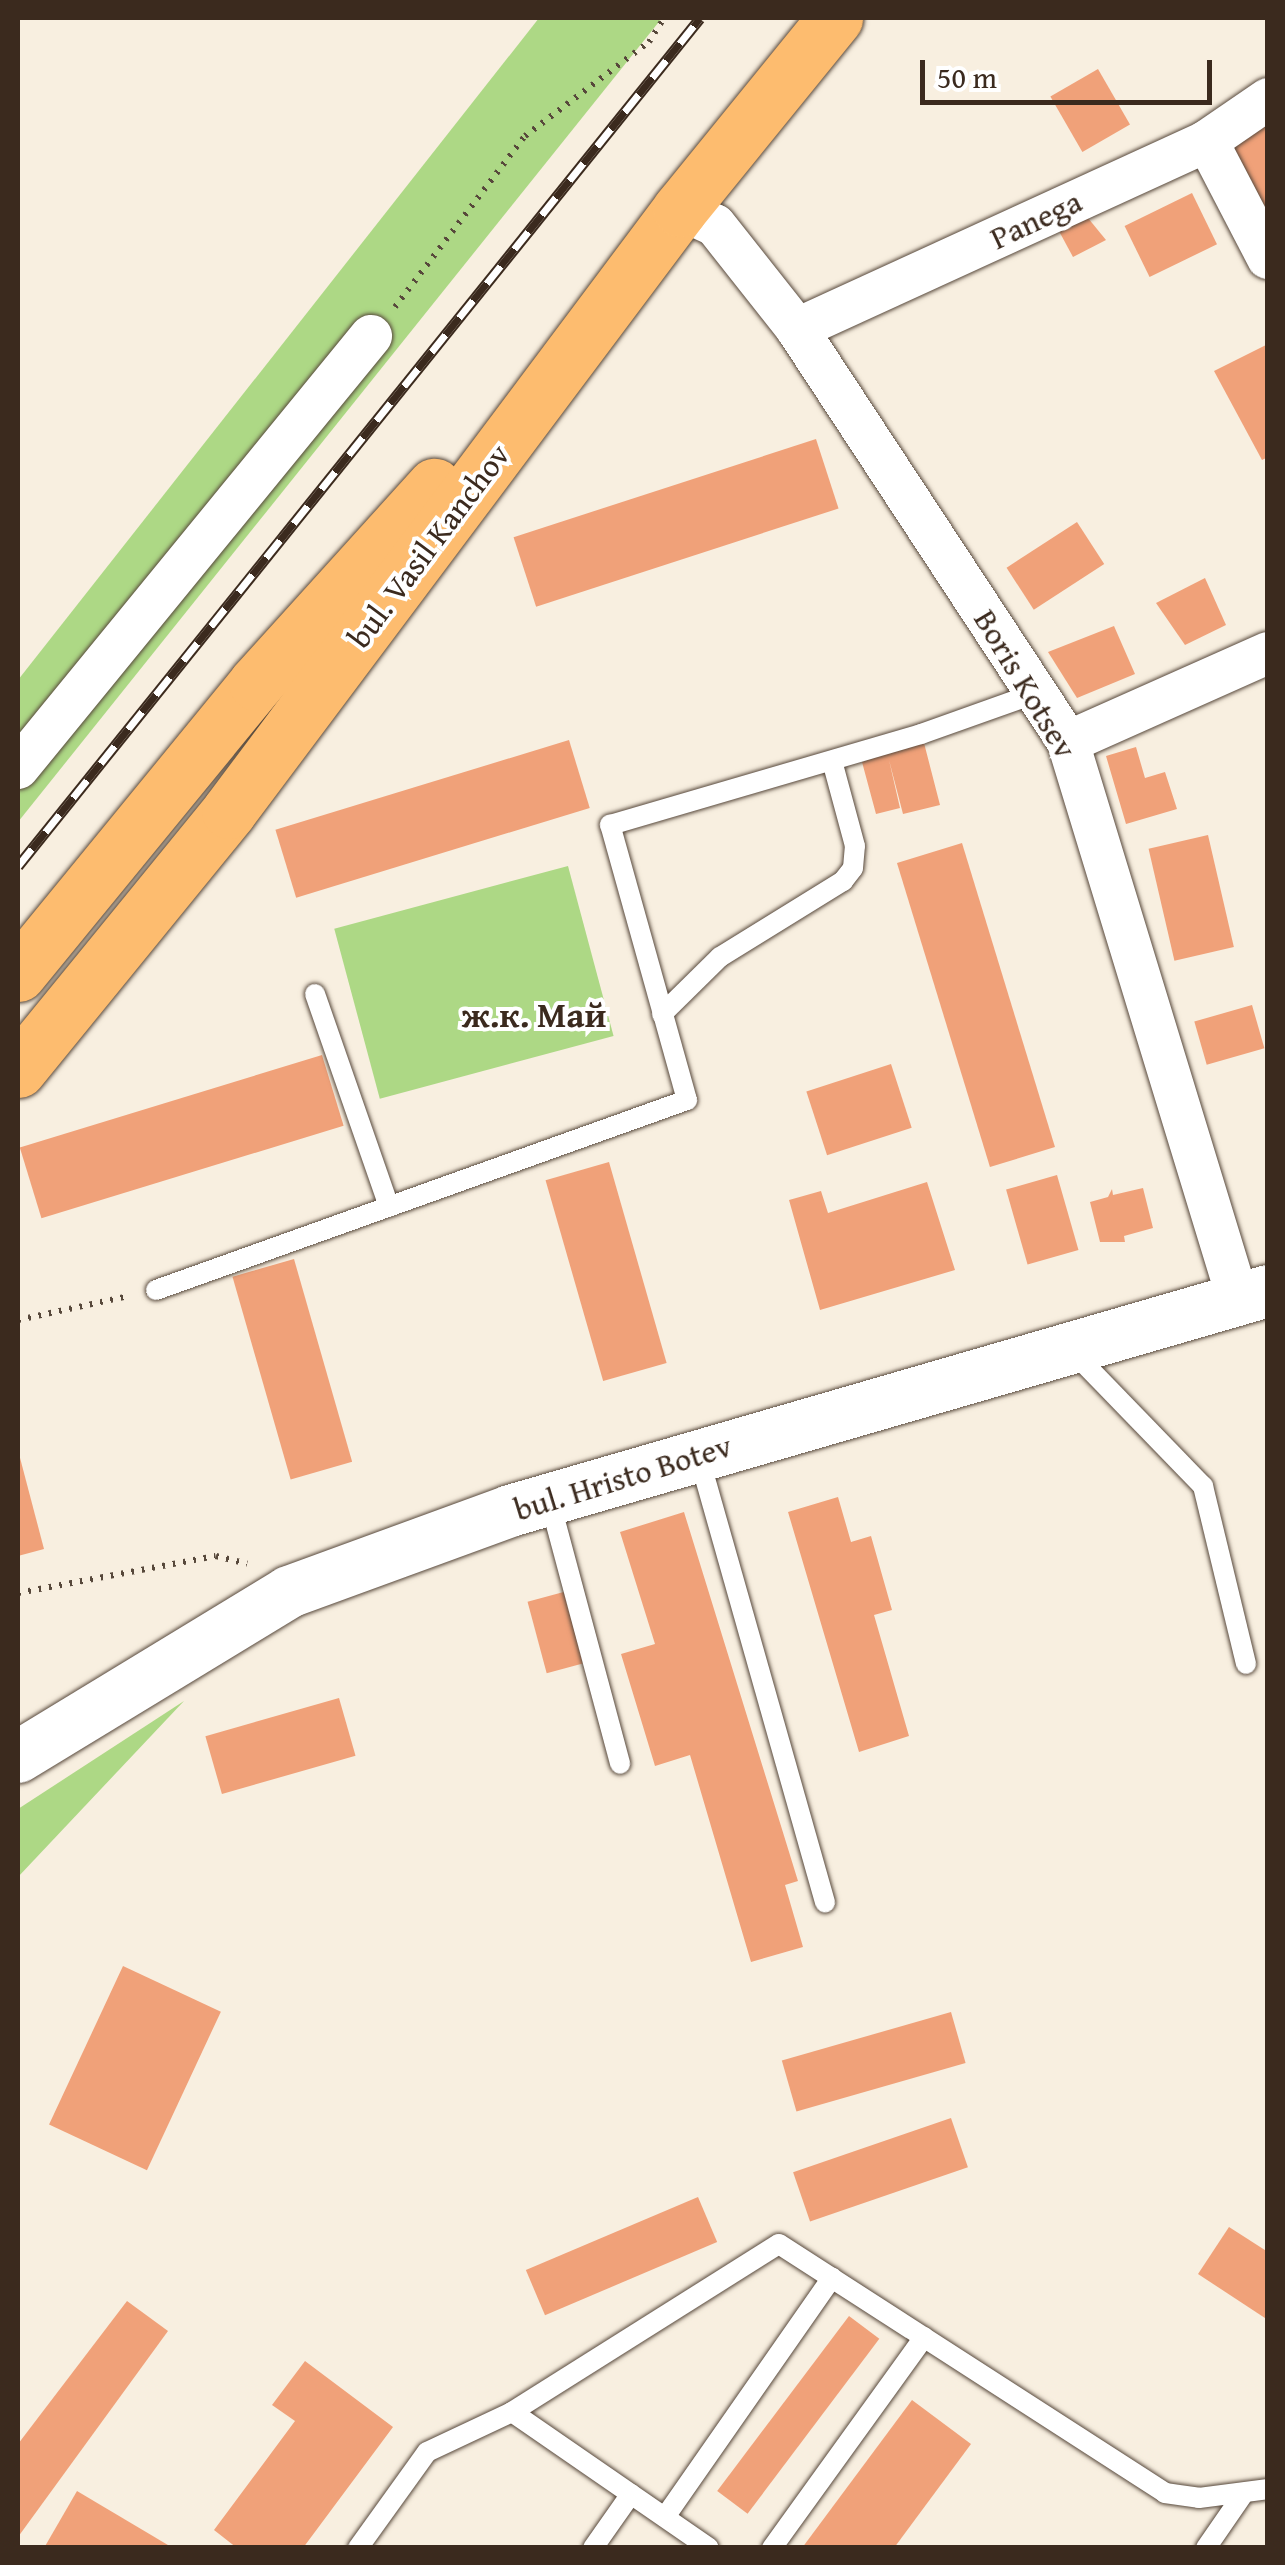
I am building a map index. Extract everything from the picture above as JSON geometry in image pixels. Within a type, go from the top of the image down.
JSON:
[{"type":"main road","name":"bul. Vasil Kanchov","points":[[18,1070],[229,812],[676,215],[835,18]]},
{"type":"main road","points":[[18,974],[256,684],[676,215]]},
{"type":"street","name":"Panega","points":[[797,330],[1207,141],[1268,99]]},
{"type":"street","points":[[1207,141],[1268,258]]},
{"type":"street","name":"Boris Kotsev","points":[[676,215],[715,225],[797,330],[1068,742],[1253,1295]]},
{"type":"street","points":[[18,768],[371,336]]},
{"type":"street","points":[[1068,742],[1268,653]]},
{"type":"street","name":"bul. Hristo Botev","points":[[18,1757],[289,1592],[549,1500],[1253,1295]]},
{"type":"lane","points":[[156,1290],[686,1100],[610,825],[832,761],[1036,693]]},
{"type":"lane","points":[[662,1014],[720,957],[843,881],[853,868],[854,846],[832,761]]},
{"type":"lane","points":[[315,994],[389,1206]]},
{"type":"lane","points":[[1069,1349],[1203,1486],[1246,1664]]},
{"type":"lane","points":[[698,1455],[825,1904]]},
{"type":"lane","points":[[549,1500],[620,1764]]},
{"type":"lane","points":[[358,2548],[427,2452],[512,2412],[779,2244],[1166,2493],[1268,2489]]},
{"type":"lane","points":[[665,2517],[832,2278]]},
{"type":"lane","points":[[772,2548],[924,2337]]},
{"type":"lane","points":[[512,2412],[709,2548]]},
{"type":"lane","points":[[1206,2548],[1244,2492]]},
{"type":"lane","points":[[593,2548],[632,2494]]},
{"type":"path","points":[[371,336],[525,136],[649,42],[664,18]]},
{"type":"path","points":[[18,1320],[156,1290]]},
{"type":"path","points":[[18,1594],[216,1556],[259,1566],[289,1592]]},
{"type":"green space","points":[[539,18],[662,18],[18,822],[18,680]]},
{"type":"green space","points":[[568,866],[614,1036],[380,1099],[334,929]]},
{"type":"green space","points":[[184,1701],[18,1877],[18,1809]]},
{"type":"building","points":[[1098,69],[1130,124],[1082,152],[1050,96]]},
{"type":"building","points":[[1268,119],[1268,212],[1224,139]]},
{"type":"building","points":[[1192,193],[1217,244],[1150,277],[1125,226]]},
{"type":"building","points":[[1079,207],[1106,240],[1073,257],[1053,220]]},
{"type":"building","points":[[1268,344],[1268,457],[1262,460],[1214,371]]},
{"type":"building","points":[[816,439],[839,508],[536,607],[514,537]]},
{"type":"building","points":[[1077,522],[1104,564],[1034,610],[1007,568]]},
{"type":"building","points":[[1205,578],[1226,625],[1185,645],[1156,603]]},
{"type":"building","points":[[1114,626],[1135,674],[1077,698],[1048,652]]},
{"type":"building","points":[[923,739],[940,805],[903,814],[889,760],[900,808],[876,814],[862,762]]},
{"type":"building","points":[[569,740],[590,808],[296,898],[275,830]]},
{"type":"building","points":[[1136,747],[1145,778],[1165,772],[1177,809],[1126,824],[1106,756]]},
{"type":"building","points":[[1208,835],[1234,947],[1174,961],[1149,849]]},
{"type":"building","points":[[962,843],[1055,1147],[990,1167],[897,863]]},
{"type":"building","points":[[1252,1005],[1264,1048],[1207,1065],[1194,1022]]},
{"type":"building","points":[[322,1055],[344,1126],[41,1218],[20,1147]]},
{"type":"building","points":[[891,1064],[912,1128],[827,1155],[806,1092]]},
{"type":"building","points":[[609,1162],[667,1363],[603,1381],[546,1180]]},
{"type":"building","points":[[1057,1175],[1078,1250],[1028,1265],[1006,1190]]},
{"type":"building","points":[[927,1182],[955,1270],[820,1310],[789,1200],[821,1191],[828,1213]]},
{"type":"building","points":[[1143,1188],[1153,1228],[1124,1236],[1125,1242],[1100,1242],[1090,1202],[1108,1197],[1112,1189],[1113,1195]]},
{"type":"building","points":[[294,1259],[352,1462],[291,1479],[232,1277]]},
{"type":"building","points":[[18,1455],[44,1549],[18,1556]]},
{"type":"building","points":[[838,1497],[851,1542],[871,1536],[892,1610],[874,1615],[909,1736],[859,1752],[788,1512]]},
{"type":"building","points":[[684,1512],[798,1881],[785,1885],[803,1947],[751,1962],[690,1755],[655,1766],[621,1654],[655,1644],[620,1532]]},
{"type":"building","points":[[571,1590],[590,1661],[547,1673],[528,1602]]},
{"type":"building","points":[[339,1698],[356,1756],[222,1794],[205,1736]]},
{"type":"building","points":[[123,1966],[221,2012],[147,2170],[49,2125]]},
{"type":"building","points":[[951,2012],[966,2063],[796,2111],[782,2061]]},
{"type":"building","points":[[951,2118],[968,2167],[810,2222],[793,2172]]},
{"type":"building","points":[[698,2197],[717,2242],[545,2315],[526,2270]]},
{"type":"building","points":[[1229,2227],[1268,2252],[1268,2320],[1198,2274]]},
{"type":"building","points":[[127,2301],[168,2331],[18,2537],[18,2444]]},
{"type":"building","points":[[849,2316],[879,2339],[748,2514],[717,2491]]},
{"type":"building","points":[[305,2361],[393,2427],[303,2548],[237,2548],[214,2530],[295,2421],[272,2405]]},
{"type":"building","points":[[912,2400],[971,2444],[894,2548],[802,2548]]},
{"type":"building","points":[[77,2491],[173,2548],[44,2548]]},
{"type":"railway","points":[[18,866],[700,18]]},
{"type":"district","name":"ж.к. Май","points":[[534,1015]]}]
